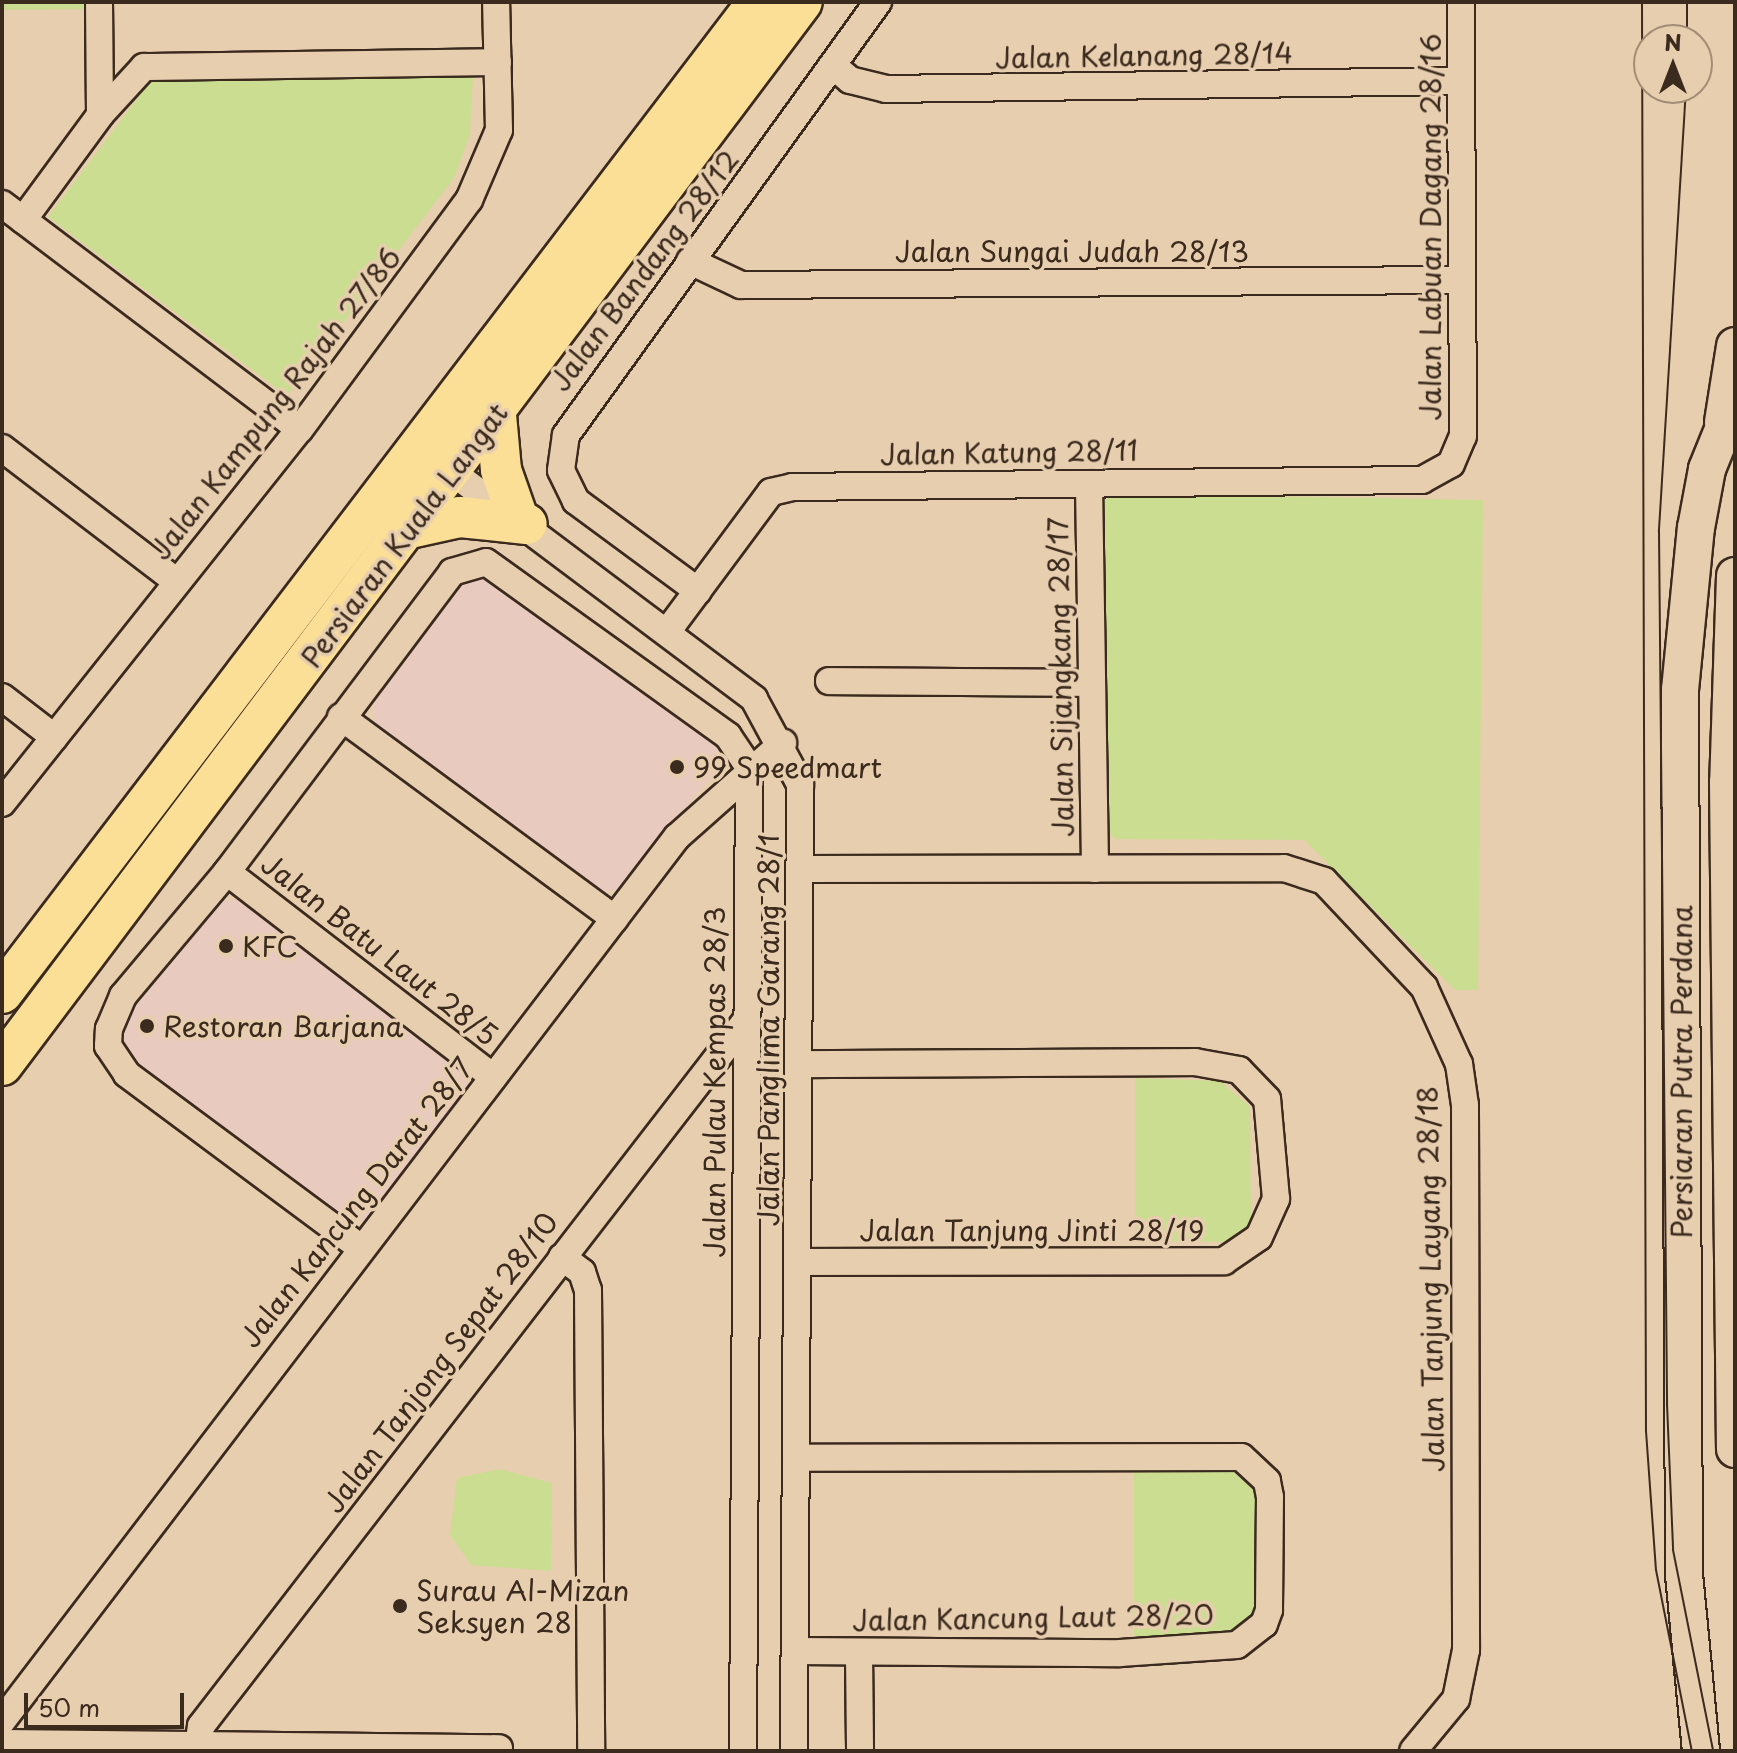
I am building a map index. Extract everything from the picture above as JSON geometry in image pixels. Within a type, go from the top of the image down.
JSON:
[{"type":"main road","name":"Persiaran Kuala Langat","points":[[7,983],[758,2]]},
{"type":"main road","name":"Persiaran Kuala Langat","points":[[2,1065],[496,415],[802,2]]},
{"type":"main road","points":[[345,539],[417,473],[452,472],[455,423],[505,333]]},
{"type":"main road","name":"Persiaran Putra Perdana","points":[[1701,1751],[1684,1575],[1680,690],[1696,528],[1729,411],[1735,346]]},
{"type":"main road","points":[[410,528],[460,517],[522,518],[501,470],[496,415]]},
{"type":"main road","name":"Persiaran Putra Perdana","points":[[1735,576],[1728,767],[1735,1449]]},
{"type":"street","points":[[99,2],[100,115]]},
{"type":"street","name":"Jalan Kampung Rajah 27/86","points":[[2,803],[300,429],[469,200],[499,130],[496,2]]},
{"type":"street","name":"Jalan Bandang 28/12","points":[[698,591],[576,501],[561,470],[573,418],[835,67],[878,2]]},
{"type":"street","name":"Jalan Labuan Dagang 28/16","points":[[1422,480],[1451,464],[1463,436],[1461,2]]},
{"type":"street","points":[[23,220],[100,115],[144,67],[498,62]]},
{"type":"street","name":"Jalan Kelanang 28/14","points":[[835,67],[850,80],[886,89],[1461,81]]},
{"type":"street","points":[[2,204],[300,429]]},
{"type":"street","name":"Jalan Sungai Judah 28/13","points":[[690,261],[741,285],[1461,280]]},
{"type":"street","points":[[2,448],[177,582]]},
{"type":"street","name":"Jalan Panglima Garang 28/1","points":[[452,472],[522,518],[754,699],[783,743],[800,784],[794,1751]]},
{"type":"street","name":"Jalan Katung 28/11","points":[[667,632],[771,492],[1422,480]]},
{"type":"street","name":"Jalan Sijangkang 28/17","points":[[1089,484],[1095,869]]},
{"type":"street","points":[[361,1248],[127,1074],[108,1046],[112,1010],[227,872],[452,572],[469,564],[500,568],[728,736],[749,767]]},
{"type":"street","points":[[829,681],[1092,683]]},
{"type":"street","points":[[2,697],[54,737]]},
{"type":"street","points":[[341,717],[615,919]]},
{"type":"street","name":"Jalan Kancung Darat 28/7","points":[[2,1721],[677,837],[749,767],[783,743]]},
{"type":"street","name":"Jalan Pulau Kempas 28/3","points":[[743,1751],[745,1022],[749,767]]},
{"type":"street","name":"Jalan Tanjung Layang 28/18","points":[[801,869],[1284,868],[1324,881],[1424,987],[1459,1064],[1465,1105],[1465,1668],[1456,1699],[1413,1751]]},
{"type":"street","name":"Jalan Batu Laut 28/5","points":[[227,872],[493,1077]]},
{"type":"street","name":"Jalan Tanjong Sepat 28/10","points":[[198,1747],[201,1726],[745,1022]]},
{"type":"street","name":"Jalan Tanjung Jinti 28/19","points":[[798,1262],[1224,1261],[1259,1237],[1276,1199],[1267,1099],[1239,1070],[1195,1062],[800,1064]]},
{"type":"street","points":[[562,1257],[582,1272],[588,1290],[591,1751]]},
{"type":"street","name":"Jalan Kancung Laut 28/20","points":[[795,1651],[1120,1653],[1237,1645],[1264,1624],[1269,1610],[1267,1481],[1241,1457],[796,1458]]},
{"type":"street","points":[[859,1652],[860,1751]]},
{"type":"street","points":[[2,1743],[499,1748]]},
{"type":"shaded area","points":[[498,573],[717,740],[717,769],[619,889],[594,892],[375,728],[373,697],[467,579]]},
{"type":"shaded area","points":[[249,897],[467,1064],[467,1093],[368,1220],[340,1221],[125,1056],[119,1023],[217,903]]},
{"type":"green space","points":[[2,2],[93,2],[93,9],[2,10]]},
{"type":"green space","points":[[473,77],[470,135],[454,178],[287,396],[48,217],[152,79]]},
{"type":"green space","points":[[1111,493],[1483,500],[1478,990],[1455,990],[1304,840],[1115,839],[1104,827],[1100,508]]},
{"type":"green space","points":[[1135,1078],[1220,1081],[1250,1107],[1251,1227],[1238,1242],[1135,1241]]},
{"type":"green space","points":[[500,1469],[552,1483],[551,1571],[471,1565],[450,1535],[457,1478]]},
{"type":"green space","points":[[1134,1469],[1232,1471],[1255,1491],[1255,1608],[1234,1636],[1134,1636]]},
{"type":"tram line","points":[[1642,2],[1646,1431],[1656,1570],[1692,1751]]},
{"type":"tram line","points":[[1687,2],[1687,24]]},
{"type":"tram line","points":[[1685,104],[1659,531],[1667,1404],[1673,1550],[1713,1751]]},
{"type":"place","name":"99 Speedmart","points":[[677,767]]},
{"type":"place","name":"KFC","points":[[226,946]]},
{"type":"place","name":"Restoran Barjana","points":[[147,1026]]},
{"type":"place","name":"Surau Al-Mizan Seksyen 28","points":[[400,1606]]}]
